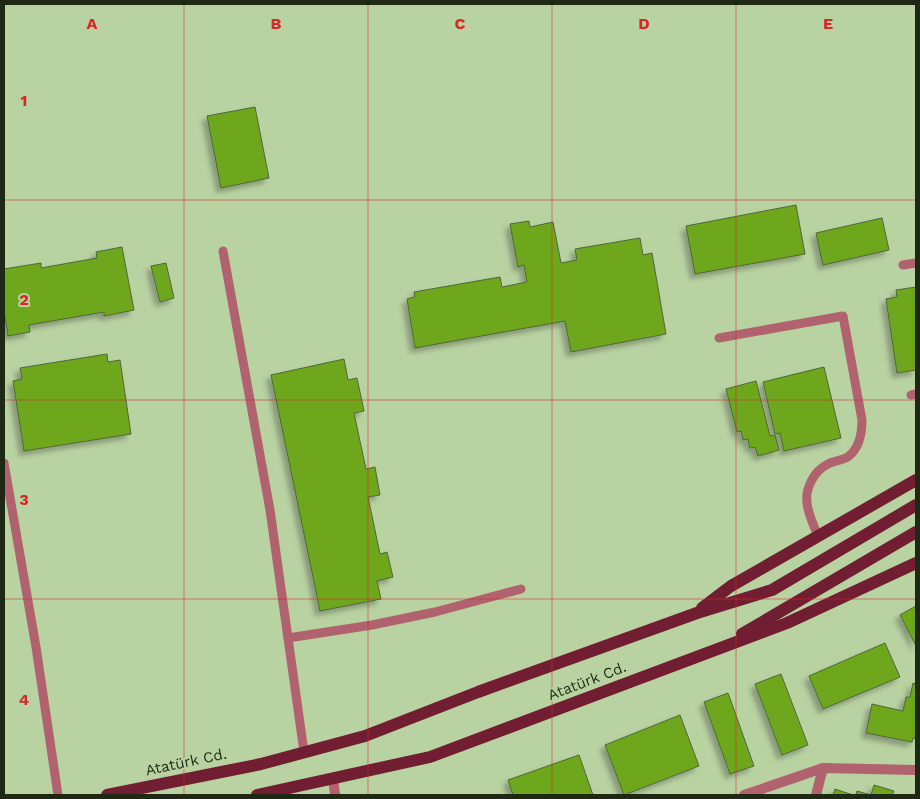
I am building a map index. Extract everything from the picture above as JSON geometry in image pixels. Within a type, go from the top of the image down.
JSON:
[{"type":"main road","name":"Atatürk Cd.","points":[[697,613],[731,586],[916,480]]},
{"type":"main road","name":"Atatürk Cd.","points":[[108,795],[261,764],[365,736],[478,692],[697,613],[772,590],[916,505]]},
{"type":"main road","points":[[717,649],[916,532]]},
{"type":"main road","name":"Atatürk Cd.","points":[[257,795],[430,756],[787,623],[916,563]]},
{"type":"street","points":[[744,795],[823,768],[916,770]]},
{"type":"street","points":[[816,795],[823,768]]},
{"type":"street","points":[[333,778],[336,795]]},
{"type":"lane","points":[[223,252],[270,510],[304,752]]},
{"type":"lane","points":[[903,265],[916,262]]},
{"type":"lane","points":[[719,338],[843,316],[862,420],[862,430],[859,441],[848,457],[826,465],[813,477],[809,486],[806,502],[818,536]]},
{"type":"lane","points":[[4,463],[36,647],[58,795]]},
{"type":"lane","points":[[288,638],[372,625],[435,612],[521,589]]},
{"type":"building","points":[[255,107],[269,178],[221,188],[207,116]]},
{"type":"building","points":[[796,205],[805,254],[695,274],[686,226]]},
{"type":"building","points":[[882,218],[889,250],[823,265],[816,233]]},
{"type":"building","points":[[529,221],[530,227],[553,222],[561,263],[577,260],[575,249],[640,238],[643,255],[652,253],[666,334],[571,352],[565,321],[415,348],[407,299],[415,297],[414,292],[500,277],[502,287],[527,282],[524,265],[518,267],[510,224]]},
{"type":"building","points":[[122,247],[134,310],[104,316],[104,312],[29,325],[30,332],[8,336],[4,310],[4,269],[41,263],[41,268],[97,258],[96,252]]},
{"type":"building","points":[[166,263],[174,298],[160,302],[151,266]]},
{"type":"building","points":[[916,287],[916,370],[897,373],[886,299],[897,297],[896,290]]},
{"type":"building","points":[[107,354],[108,362],[120,360],[131,434],[24,451],[13,381],[22,379],[20,368]]},
{"type":"building","points":[[344,359],[348,380],[357,378],[364,411],[354,413],[366,469],[375,467],[380,495],[368,497],[380,554],[387,552],[393,577],[377,581],[381,599],[320,611],[271,375]]},
{"type":"building","points":[[824,367],[841,438],[784,451],[780,433],[775,434],[763,382]]},
{"type":"building","points":[[756,381],[770,436],[775,435],[779,450],[758,456],[755,447],[750,448],[748,439],[743,440],[741,431],[737,432],[726,389]]},
{"type":"building","points":[[916,606],[916,646],[900,615]]},
{"type":"building","points":[[885,643],[900,677],[823,709],[809,676]]},
{"type":"building","points":[[781,674],[808,745],[782,755],[755,684]]},
{"type":"building","points":[[913,683],[916,684],[916,739],[913,738],[912,742],[866,733],[872,704],[903,711],[906,697],[910,697]]},
{"type":"building","points":[[728,693],[754,766],[730,774],[704,702]]},
{"type":"building","points":[[680,715],[699,766],[624,795],[605,745]]},
{"type":"building","points":[[579,755],[593,795],[513,795],[508,780]]},
{"type":"building","points":[[874,785],[894,791],[892,795],[871,795]]},
{"type":"building","points":[[835,789],[853,795],[833,795]]},
{"type":"building","points":[[857,791],[871,795],[856,795]]}]
